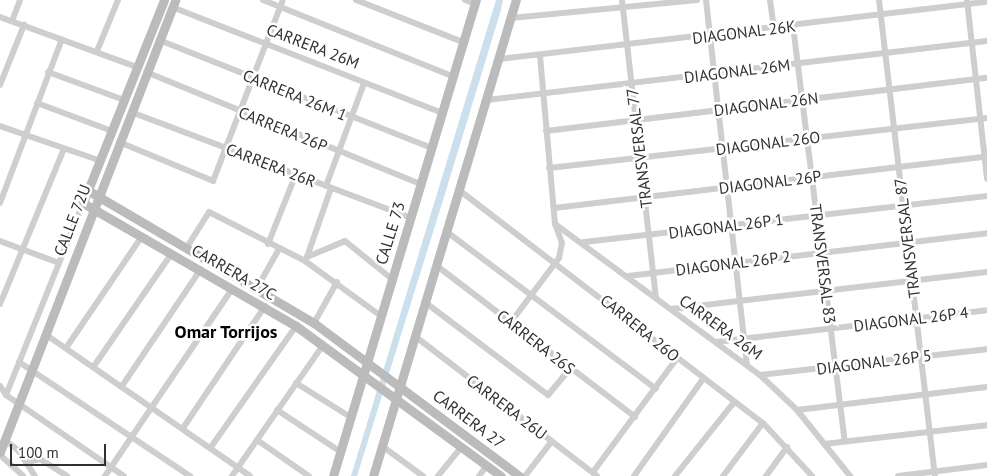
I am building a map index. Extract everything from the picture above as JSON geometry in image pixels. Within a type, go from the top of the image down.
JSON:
[{"type":"street","points":[[12,21],[20,0]]},
{"type":"street","points":[[97,51],[117,0]]},
{"type":"street","name":"CALLE 72U","points":[[6,396],[164,0]]},
{"type":"street","points":[[263,0],[282,3],[456,77]]},
{"type":"street","points":[[356,0],[466,43]]},
{"type":"street","points":[[465,0],[476,2]]},
{"type":"street","points":[[373,476],[500,59],[516,0]]},
{"type":"street","name":"TRANSVERSAL 77","points":[[622,0],[656,296]]},
{"type":"street","points":[[512,18],[697,0]]},
{"type":"street","points":[[706,0],[712,35],[734,225],[746,364]]},
{"type":"street","points":[[770,0],[774,28]]},
{"type":"street","name":"TRANSVERSAL 87","points":[[880,0],[935,474]]},
{"type":"street","name":"CALLE 73","points":[[333,476],[432,148],[456,77],[476,2]]},
{"type":"street","points":[[967,2],[975,79],[984,118],[987,180]]},
{"type":"street","name":"DIAGONAL 26K","points":[[500,59],[793,26],[967,2],[987,2]]},
{"type":"street","points":[[119,142],[213,181],[282,3]]},
{"type":"street","name":"CALLE 72U","points":[[0,454],[34,368],[97,196],[174,4]]},
{"type":"street","name":"CARRERA 26M","points":[[174,4],[266,44],[443,113]]},
{"type":"street","points":[[0,16],[137,67]]},
{"type":"street","points":[[0,85],[24,25]]},
{"type":"street","name":"TRANSVERSAL 83","points":[[793,26],[845,441]]},
{"type":"street","points":[[0,203],[36,103],[62,39]]},
{"type":"street","name":"CARRERA 26M 1","points":[[159,40],[432,148]]},
{"type":"street","name":"DIAGONAL 26M","points":[[487,100],[987,41]]},
{"type":"street","points":[[510,322],[532,296],[556,262],[562,243],[555,224],[540,55]]},
{"type":"street","points":[[48,72],[124,100]]},
{"type":"street","name":"CARRERA 26P","points":[[146,72],[421,184]]},
{"type":"street","name":"DIAGONAL 26N","points":[[546,131],[987,78]]},
{"type":"street","points":[[306,259],[339,151],[364,83]]},
{"type":"street","points":[[36,103],[112,131]]},
{"type":"street","name":"CARRERA 26R","points":[[131,112],[411,218]]},
{"type":"street","name":"DIAGONAL 26O","points":[[549,168],[984,118]]},
{"type":"street","points":[[0,126],[64,150],[101,161]]},
{"type":"street","points":[[0,304],[64,150]]},
{"type":"street","name":"DIAGONAL 26P","points":[[554,208],[986,156]]},
{"type":"street","points":[[268,244],[296,174]]},
{"type":"street","name":"CARRERA 26O","points":[[459,190],[556,262],[703,379],[763,423],[787,447],[811,476]]},
{"type":"street","name":"CARRERA 27C","points":[[89,191],[257,288],[314,323],[368,361]]},
{"type":"street","name":"DIAGONAL 26P 1","points":[[584,242],[987,196]]},
{"type":"street","name":"CARRERA 27C","points":[[83,204],[265,306],[364,374]]},
{"type":"street","points":[[187,247],[209,212],[268,244],[306,259],[381,316]]},
{"type":"street","name":"CARRERA 26M","points":[[555,224],[584,242],[760,375],[797,410],[850,476]]},
{"type":"street","points":[[447,232],[656,389]]},
{"type":"street","name":"DIAGONAL 26P 2","points":[[628,276],[987,233]]},
{"type":"street","points":[[66,348],[142,236]]},
{"type":"street","points":[[0,241],[59,263]]},
{"type":"street","points":[[306,259],[340,241],[392,279]]},
{"type":"street","points":[[257,288],[279,249]]},
{"type":"street","points":[[94,366],[172,253]]},
{"type":"street","name":"CARRERA 26S","points":[[437,266],[634,417]]},
{"type":"street","points":[[122,386],[201,269]]},
{"type":"street","points":[[671,309],[987,272]]},
{"type":"street","points":[[314,323],[337,282]]},
{"type":"street","points":[[105,476],[233,288]]},
{"type":"street","points":[[426,303],[548,395],[570,369]]},
{"type":"street","points":[[183,428],[265,306]]},
{"type":"street","name":"DIAGONAL 26P 4","points":[[716,342],[987,310]]},
{"type":"street","points":[[211,447],[296,326]]},
{"type":"street","points":[[45,334],[211,447],[250,476]]},
{"type":"street","name":"CARRERA 26U","points":[[416,338],[595,474]]},
{"type":"street","points":[[232,476],[323,345]]},
{"type":"street","name":"DIAGONAL 26P 5","points":[[760,375],[987,349]]},
{"type":"street","points":[[595,474],[677,358]]},
{"type":"street","points":[[368,361],[401,386]]},
{"type":"street","points":[[19,362],[34,368],[190,476]]},
{"type":"street","points":[[364,374],[398,397]]},
{"type":"street","points":[[634,476],[703,379]]},
{"type":"street","points":[[296,382],[352,418]]},
{"type":"street","points":[[0,386],[6,396],[124,476]]},
{"type":"street","name":"CARRERA 27","points":[[401,386],[519,476]]},
{"type":"street","points":[[797,410],[987,387]]},
{"type":"street","name":"CARRERA 27","points":[[398,397],[501,476]]},
{"type":"street","points":[[675,476],[734,402]]},
{"type":"street","points":[[277,410],[341,452]]},
{"type":"street","points":[[723,476],[763,423]]},
{"type":"street","points":[[824,444],[987,425]]},
{"type":"street","points":[[5,440],[28,462],[35,476]]},
{"type":"street","points":[[257,440],[309,476]]},
{"type":"street","points":[[525,476],[552,441]]},
{"type":"street","points":[[382,446],[423,476]]},
{"type":"street","points":[[438,476],[462,446]]},
{"type":"street","points":[[766,476],[787,447]]},
{"type":"street","points":[[0,454],[23,476]]},
{"type":"street","points":[[28,462],[40,459],[67,476]]},
{"type":"street","points":[[479,476],[487,465]]},
{"type":"street","points":[[898,476],[935,474],[987,466]]},
{"type":"water","points":[[496,0],[503,0],[501,10],[357,476],[351,476]]},
{"type":"district","name":"Omar Torrijos","points":[[226,332]]}]
